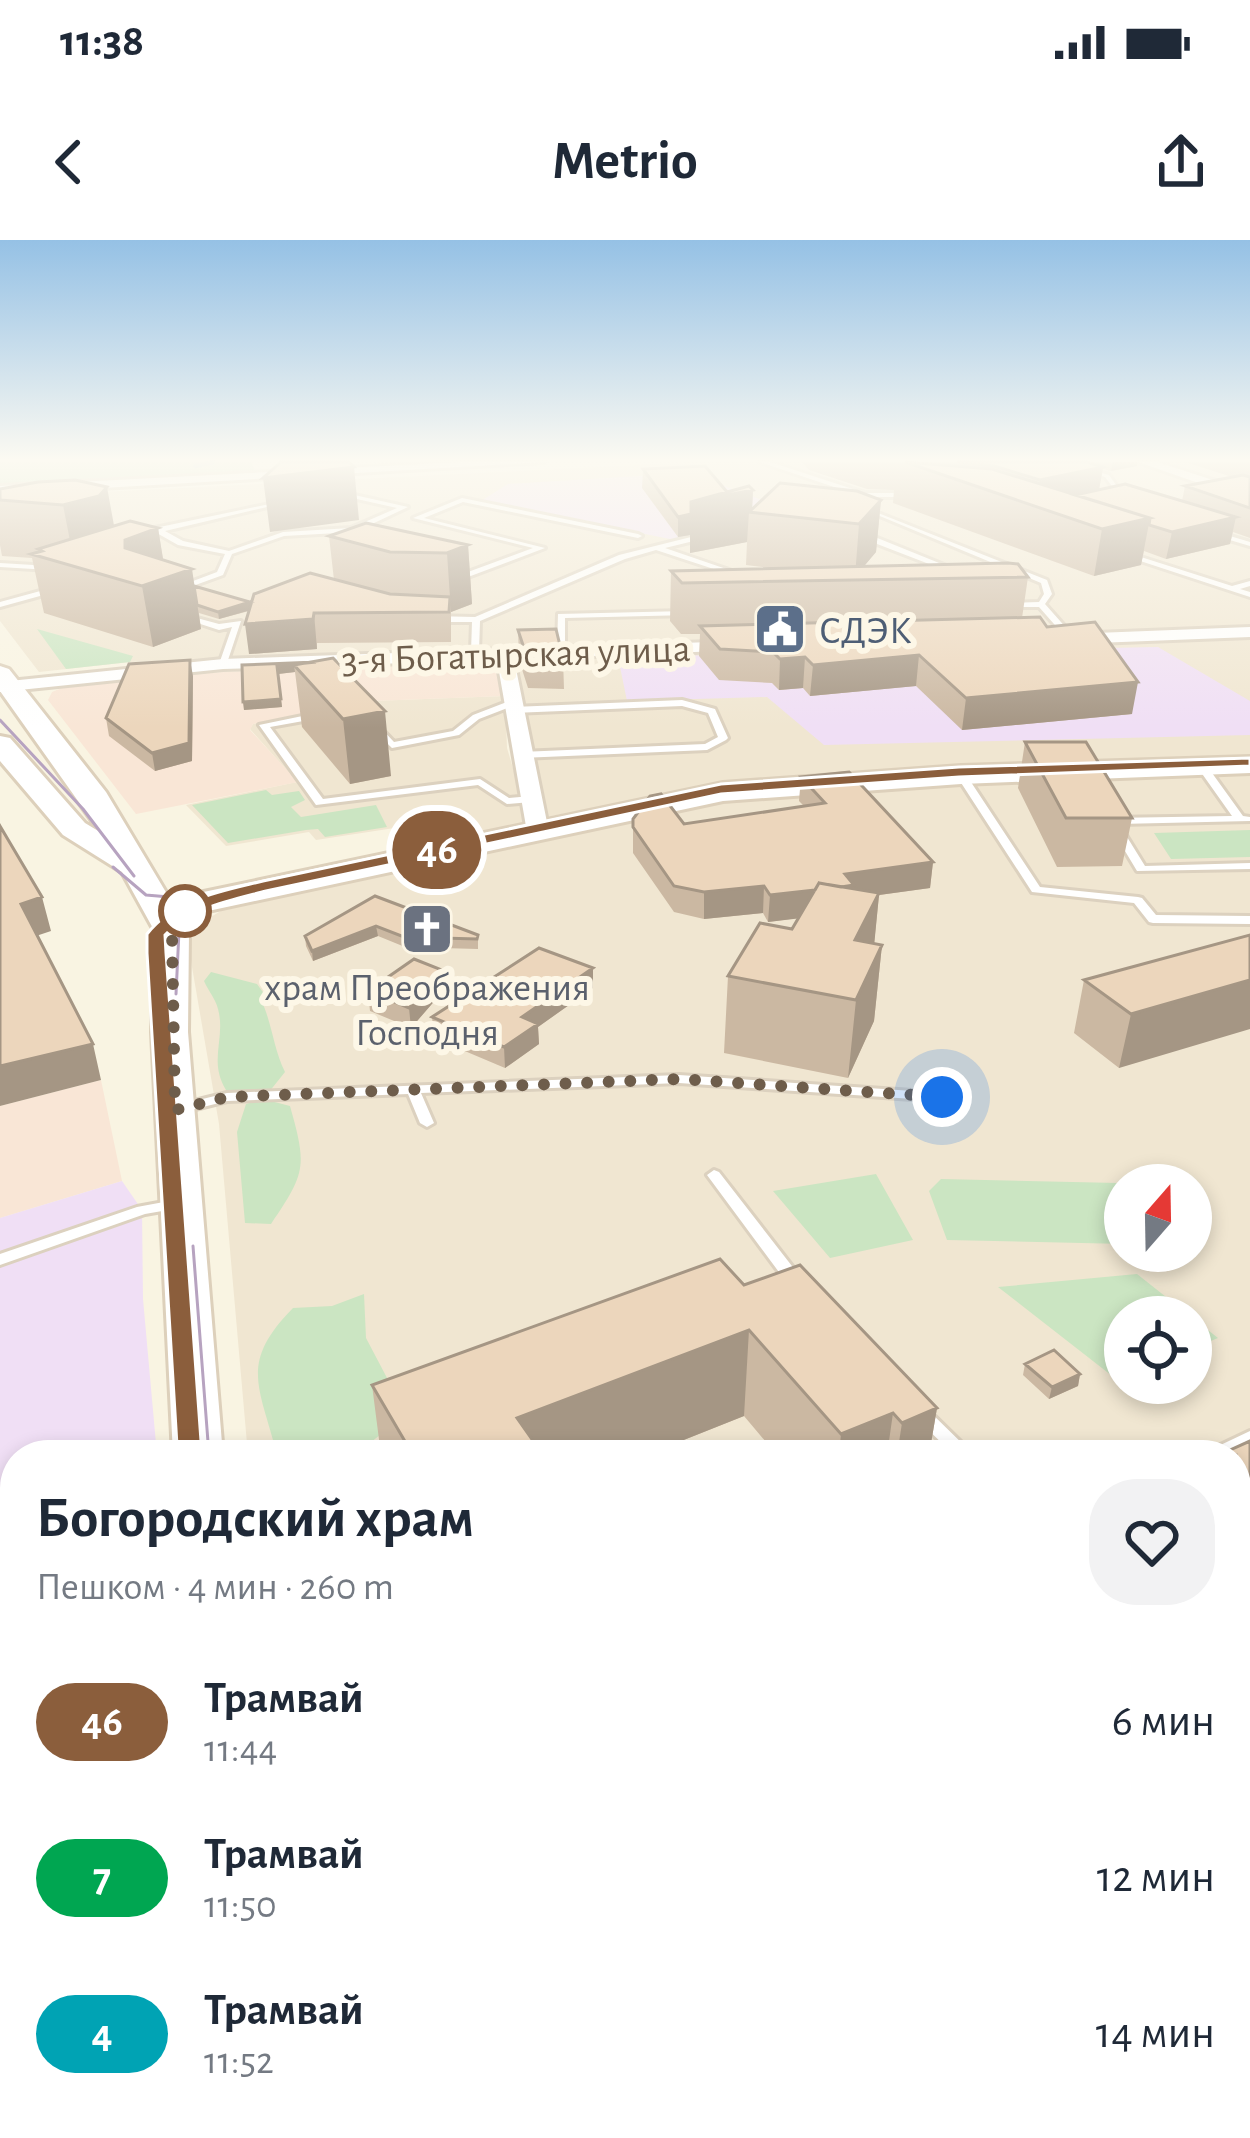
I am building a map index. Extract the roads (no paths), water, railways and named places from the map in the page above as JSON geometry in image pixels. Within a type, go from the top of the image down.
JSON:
[{"type":"main road","points":[[3,682],[96,798],[172,932],[175,1110],[197,1440]]},
{"type":"main road","points":[[0,744],[74,829],[134,866]]},
{"type":"main road","points":[[162,910],[722,792],[961,775],[1250,765]]},
{"type":"street","points":[[1062,639],[1250,632]]},
{"type":"street","name":"3-я Богатырская улица","points":[[3,682],[223,664],[770,645]]},
{"type":"street","points":[[504,651],[538,832]]},
{"type":"lane","points":[[173,553],[182,551]]},
{"type":"lane","points":[[215,551],[236,551]]},
{"type":"lane","points":[[428,584],[533,551]]},
{"type":"lane","points":[[414,618],[476,620],[646,551]]},
{"type":"lane","points":[[665,551],[737,575]]},
{"type":"lane","points":[[895,551],[933,567],[953,567]]},
{"type":"lane","points":[[970,551],[1044,582],[1048,594],[1041,604]]},
{"type":"lane","points":[[1122,552],[1250,595]]},
{"type":"lane","points":[[160,595],[220,573],[229,553]]},
{"type":"lane","points":[[1,567],[58,568]]},
{"type":"lane","points":[[974,568],[1014,568]]},
{"type":"lane","points":[[1232,589],[1250,583]]},
{"type":"lane","points":[[0,605],[68,585]]},
{"type":"lane","points":[[993,605],[1041,604]]},
{"type":"lane","points":[[1041,604],[1062,639]]},
{"type":"lane","points":[[561,650],[561,616],[709,612]]},
{"type":"lane","points":[[180,615],[219,627],[257,616]]},
{"type":"lane","points":[[475,652],[476,620]]},
{"type":"lane","points":[[223,664],[238,623]]},
{"type":"lane","points":[[370,722],[392,745],[456,733],[476,717],[513,706],[682,703],[712,711],[723,738],[707,746],[521,755]]},
{"type":"lane","points":[[338,713],[264,725],[320,803],[480,782],[507,801],[531,799]]},
{"type":"lane","points":[[1203,768],[1245,819]]},
{"type":"lane","points":[[961,775],[1036,890],[1138,901],[1153,919],[1250,920]]},
{"type":"lane","points":[[1245,819],[1112,821],[1141,869],[1250,866]]},
{"type":"lane","points":[[175,1110],[227,1097],[679,1079],[942,1097]]},
{"type":"lane","points":[[412,1090],[427,1123]]},
{"type":"lane","points":[[714,1175],[807,1298]]},
{"type":"lane","points":[[0,1260],[142,1210],[182,1204]]},
{"type":"lane","points":[[898,1390],[949,1440]]},
{"type":"tram line","points":[[0,720],[83,809],[134,876]]},
{"type":"tram line","points":[[187,1440],[156,934],[191,907],[235,893],[721,789],[963,772],[1250,763]]},
{"type":"tram line","name":"46","points":[[187,1440],[156,953],[156,934],[168,920],[211,900],[263,886],[721,789],[959,772],[1250,763]]},
{"type":"tram line","points":[[113,867],[146,895],[204,900]]},
{"type":"tram line","points":[[176,994],[179,931],[199,914]]},
{"type":"tram line","points":[[193,1246],[208,1440]]},
{"type":"place","name":"СДЭК","points":[[780,629]]},
{"type":"place","name":"храм Преображения Господня","points":[[427,929]]}]
